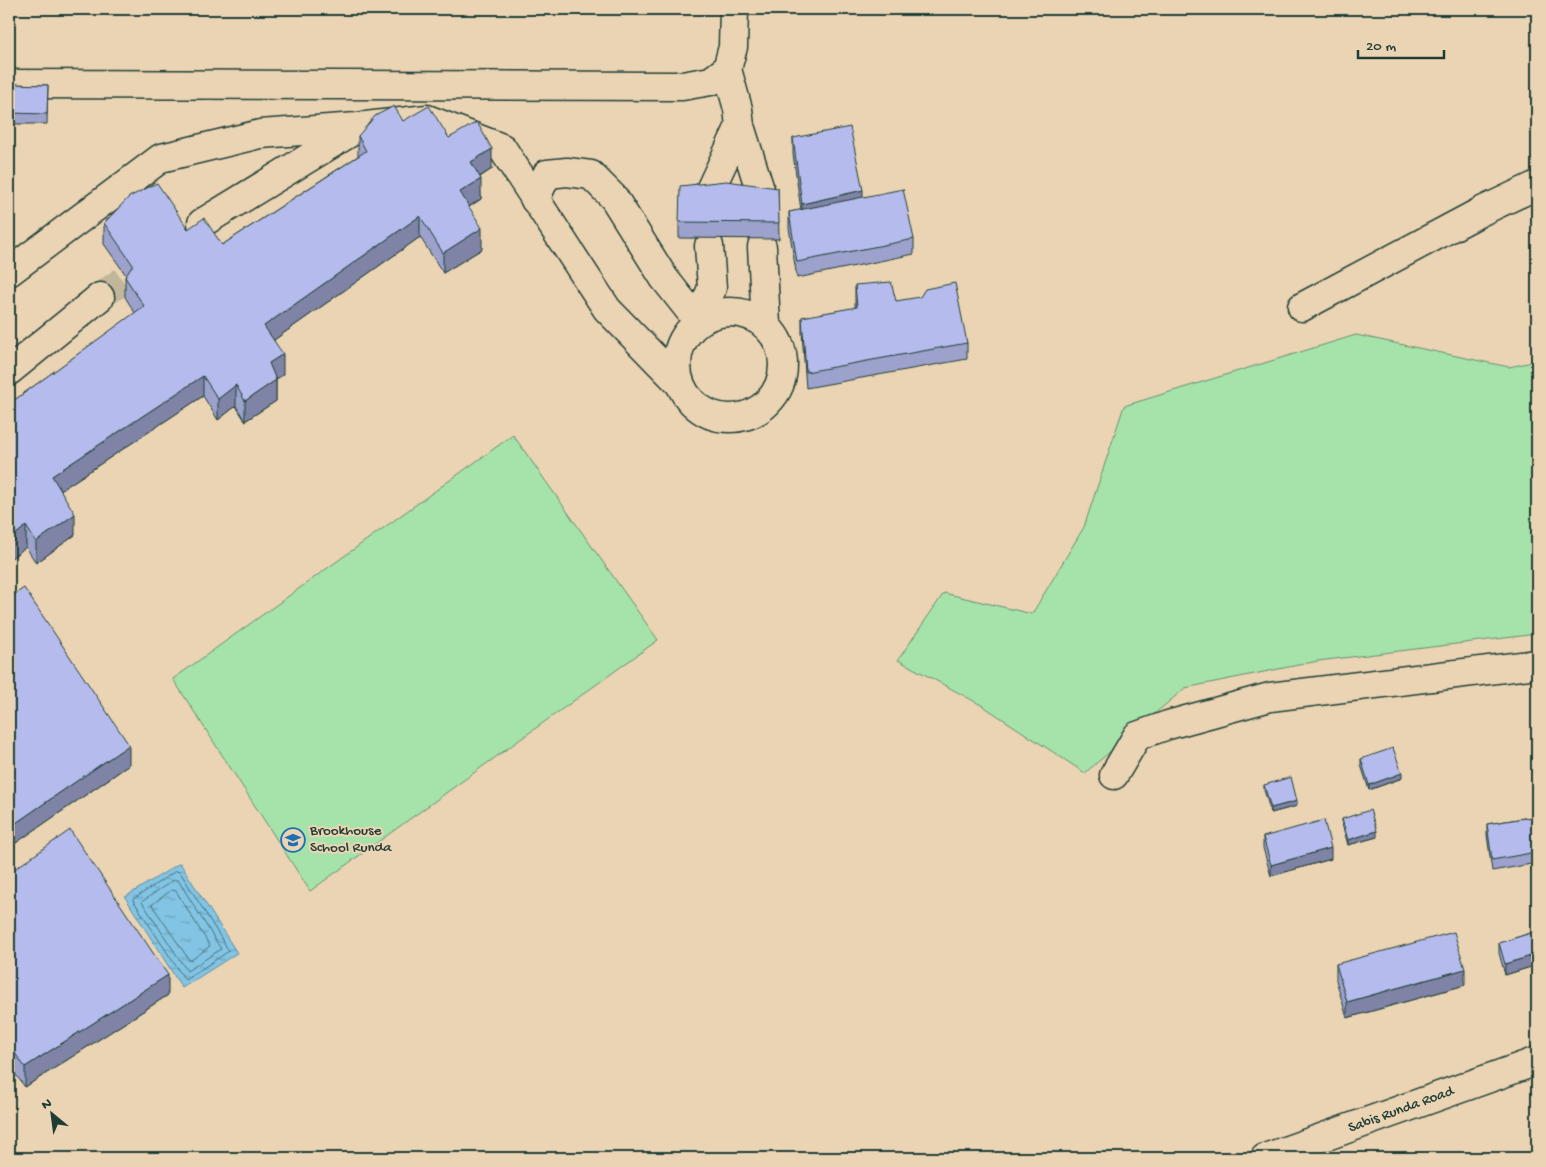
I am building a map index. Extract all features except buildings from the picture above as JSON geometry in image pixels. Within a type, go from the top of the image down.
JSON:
[{"type":"street","points":[[734,9],[734,48],[727,69],[738,109],[740,126],[761,194]]},
{"type":"street","points":[[9,84],[682,86],[711,81],[727,69]]},
{"type":"street","points":[[9,272],[161,158],[260,134],[357,127],[427,119],[502,148],[607,310],[680,384]]},
{"type":"street","points":[[710,190],[740,126]]},
{"type":"street","points":[[202,223],[357,127]]},
{"type":"street","points":[[534,200],[547,174],[567,172],[590,175],[614,198],[664,278],[698,321]]},
{"type":"street","points":[[1302,308],[1482,211],[1537,185]]},
{"type":"street","points":[[698,321],[715,313],[733,311],[751,315],[766,325],[777,339],[782,355],[783,373],[777,389],[767,403],[752,413],[736,418],[718,417],[702,410],[688,399],[680,384],[676,367],[678,350],[686,334],[698,321],[712,288],[709,246]]},
{"type":"street","points":[[762,247],[766,325]]},
{"type":"street","points":[[9,371],[100,297]]},
{"type":"street","points":[[1114,775],[1137,736],[1270,697],[1537,664]]},
{"type":"street","name":"Sabis Runda Road","points":[[1266,1158],[1537,1061]]},
{"type":"green space","points":[[1356,335],[1509,367],[1537,361],[1537,634],[1318,661],[1185,688],[1085,773],[983,706],[898,660],[944,593],[1032,614],[1084,527],[1124,406]]},
{"type":"green space","points":[[513,435],[658,640],[310,891],[173,679]]},
{"type":"water","points":[[180,863],[237,953],[182,988],[125,897]]},
{"type":"tunnel","points":[[100,297],[155,257]]},
{"type":"place","name":"Brookhouse School Runda","points":[[293,840]]}]
